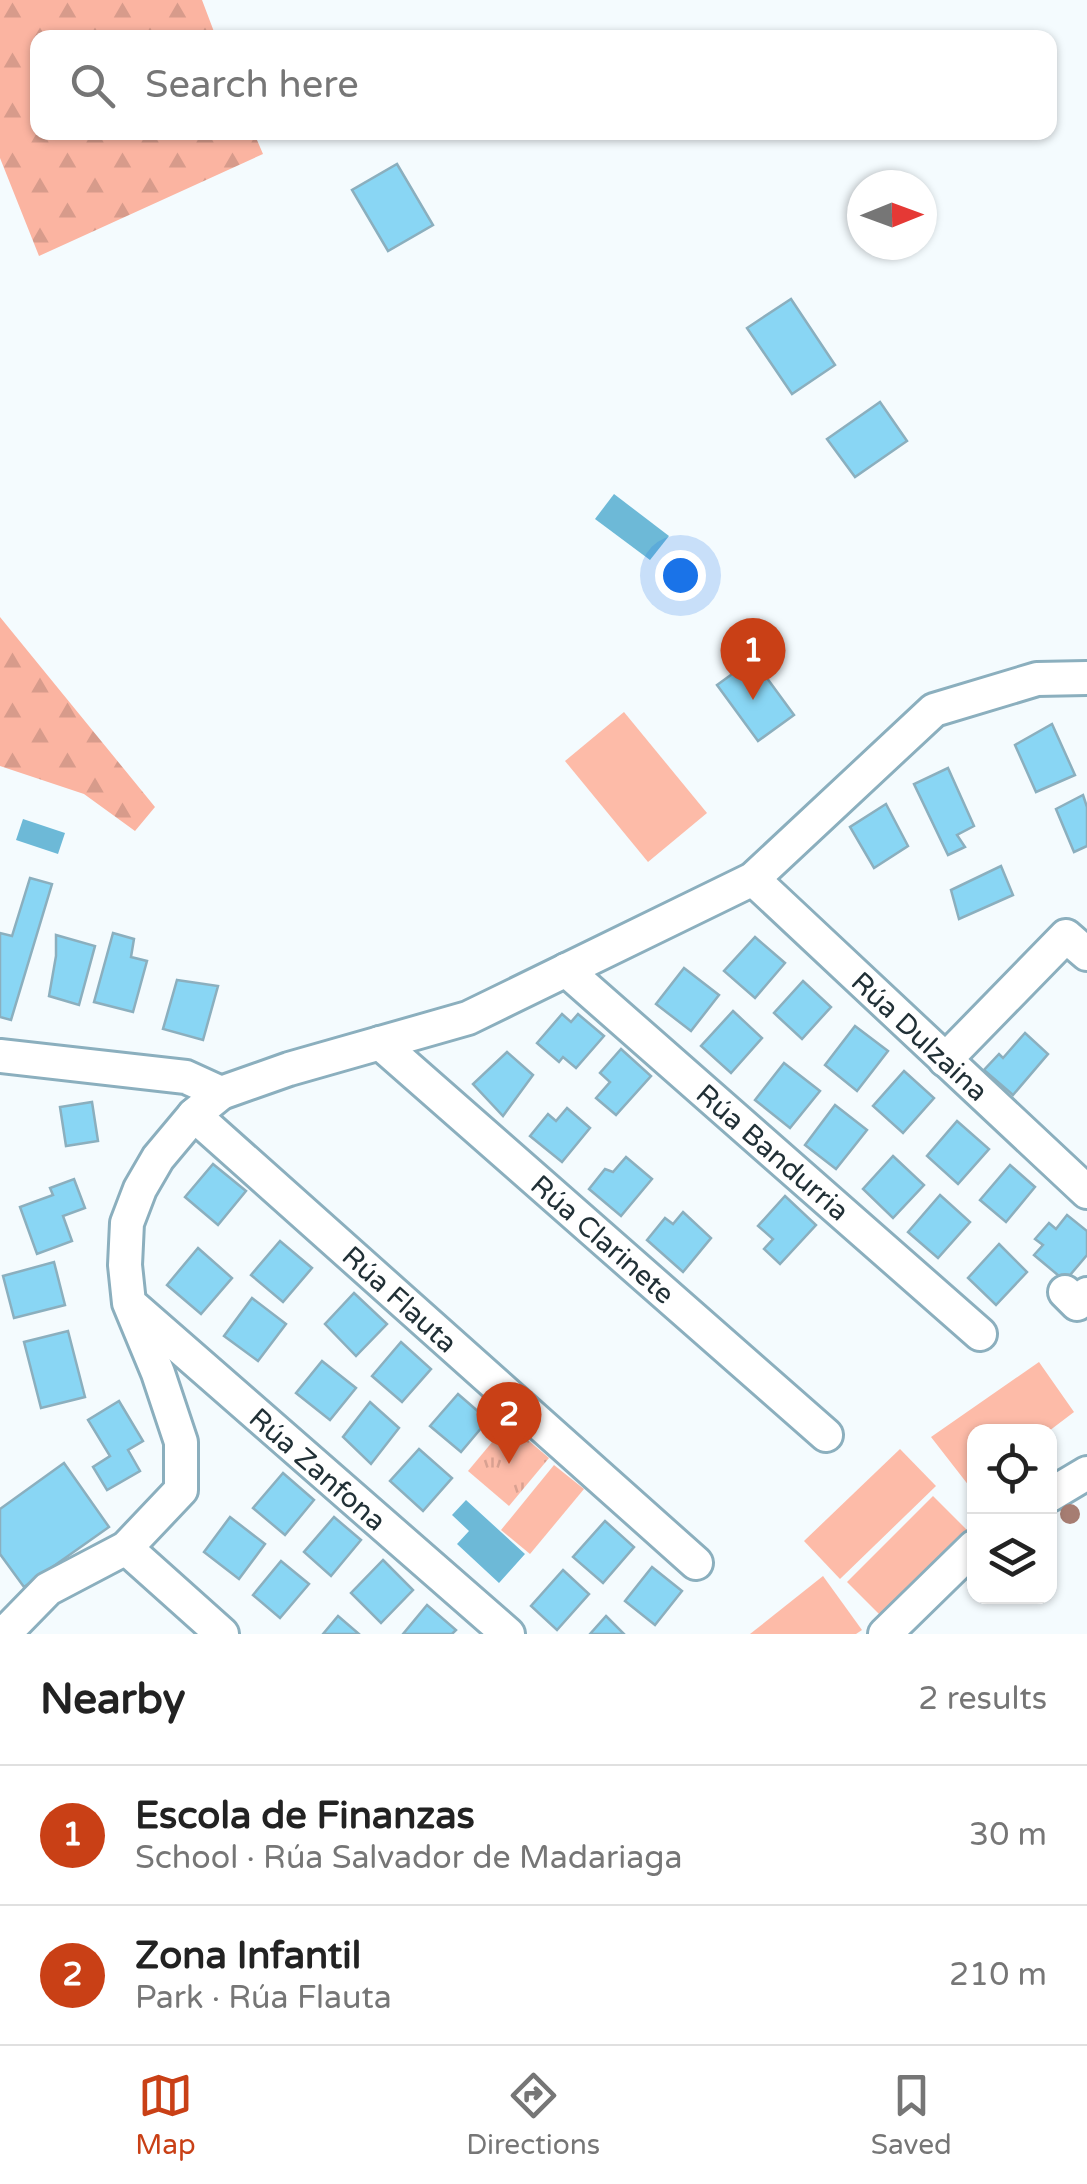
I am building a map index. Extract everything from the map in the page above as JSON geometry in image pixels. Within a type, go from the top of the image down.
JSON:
[{"type":"street","points":[[0,1603],[48,1589],[126,1548],[182,1490],[180,1442],[158,1373],[129,1303],[125,1264],[127,1223],[140,1189],[158,1158],[194,1115],[221,1093],[289,1069],[468,1018],[753,880],[934,710],[1037,679],[1087,678]]},
{"type":"street","name":"Rúa Dulzaina","points":[[753,880],[1087,1192]]},
{"type":"street","points":[[944,1060],[1066,936],[1087,954]]},
{"type":"street","name":"Rúa Bandurria","points":[[566,970],[980,1334]]},
{"type":"street","name":"Rúa Clarinete","points":[[380,1043],[826,1435]]},
{"type":"street","points":[[0,1056],[186,1077],[221,1093]]},
{"type":"street","name":"Rúa Flauta","points":[[194,1115],[696,1563]]},
{"type":"street","name":"Rúa Zanfona","points":[[129,1303],[508,1634]]},
{"type":"street","points":[[1057,1491],[1087,1473]]},
{"type":"street","points":[[126,1548],[222,1634]]},
{"type":"street","points":[[885,1634],[967,1555]]},
{"type":"street","points":[[4,1634],[48,1589]]},
{"type":"green space","points":[[0,0],[202,0],[213,30],[30,30],[30,140],[257,140],[263,154],[39,256],[0,158]]},
{"type":"green space","points":[[0,617],[155,807],[135,831],[84,794],[0,766]]},
{"type":"green space","points":[[624,712],[707,813],[648,862],[565,761]]},
{"type":"green space","points":[[1039,1362],[1074,1412],[1057,1425],[967,1424],[967,1483],[931,1437]]},
{"type":"green space","points":[[508,1423],[549,1458],[509,1506],[468,1471]]},
{"type":"green space","points":[[900,1449],[936,1486],[840,1579],[804,1541]]},
{"type":"green space","points":[[554,1465],[584,1489],[530,1554],[501,1530]]},
{"type":"green space","points":[[933,1496],[967,1530],[882,1617],[847,1582]]},
{"type":"green space","points":[[823,1576],[862,1630],[856,1634],[750,1634]]},
{"type":"water","points":[[614,494],[669,536],[650,560],[595,519]]},
{"type":"water","points":[[23,819],[65,833],[58,854],[16,840]]},
{"type":"water","points":[[466,1500],[525,1554],[499,1583],[457,1544],[469,1531],[452,1515]]},
{"type":"building","points":[[397,164],[433,225],[388,251],[352,190]]},
{"type":"building","points":[[791,299],[835,365],[792,394],[747,328]]},
{"type":"building","points":[[880,402],[907,441],[855,477],[827,439]]},
{"type":"building","points":[[753,659],[794,715],[758,741],[717,685]]},
{"type":"building","points":[[1052,724],[1075,775],[1036,792],[1015,745]]},
{"type":"building","points":[[948,768],[974,826],[957,835],[965,847],[948,855],[914,784]]},
{"type":"building","points":[[1083,795],[1087,807],[1087,846],[1074,852],[1056,809]]},
{"type":"building","points":[[886,804],[908,846],[874,868],[850,827]]},
{"type":"building","points":[[1001,866],[1013,895],[959,919],[951,890]]},
{"type":"building","points":[[30,878],[52,884],[11,1020],[0,1017],[0,933],[12,936]]},
{"type":"building","points":[[113,933],[134,939],[131,957],[147,961],[133,1012],[94,1002]]},
{"type":"building","points":[[56,935],[95,946],[79,1005],[49,996]]},
{"type":"building","points":[[755,937],[785,963],[755,998],[724,971]]},
{"type":"building","points":[[684,968],[719,995],[691,1031],[656,1004]]},
{"type":"building","points":[[177,980],[218,986],[203,1040],[163,1029]]},
{"type":"building","points":[[803,981],[831,1007],[802,1039],[774,1013]]},
{"type":"building","points":[[733,1011],[762,1038],[731,1073],[701,1046]]},
{"type":"building","points":[[562,1014],[571,1022],[578,1014],[604,1036],[576,1068],[563,1057],[559,1062],[537,1043]]},
{"type":"building","points":[[855,1026],[888,1051],[857,1091],[825,1065]]},
{"type":"building","points":[[1025,1033],[1048,1054],[1013,1095],[984,1070],[999,1054],[1003,1058]]},
{"type":"building","points":[[621,1049],[651,1076],[616,1115],[596,1098],[610,1082],[600,1073]]},
{"type":"building","points":[[507,1052],[533,1075],[503,1116],[473,1084]]},
{"type":"building","points":[[784,1063],[820,1091],[790,1128],[755,1100]]},
{"type":"building","points":[[904,1071],[934,1098],[903,1133],[873,1106]]},
{"type":"building","points":[[92,1102],[98,1141],[66,1146],[60,1107]]},
{"type":"building","points":[[835,1105],[867,1130],[836,1169],[805,1145]]},
{"type":"building","points":[[567,1108],[590,1128],[562,1162],[530,1136],[548,1114],[556,1121]]},
{"type":"building","points":[[957,1121],[989,1149],[958,1184],[927,1156]]},
{"type":"building","points":[[893,1156],[924,1185],[893,1218],[863,1189]]},
{"type":"building","points":[[626,1157],[652,1179],[621,1216],[589,1189],[605,1169],[613,1172]]},
{"type":"building","points":[[213,1164],[246,1191],[218,1225],[185,1197]]},
{"type":"building","points":[[1010,1165],[1035,1187],[1006,1222],[980,1200]]},
{"type":"building","points":[[74,1179],[85,1208],[63,1216],[72,1241],[37,1254],[20,1207],[53,1195],[50,1188]]},
{"type":"building","points":[[940,1195],[970,1222],[938,1258],[908,1232]]},
{"type":"building","points":[[785,1196],[816,1225],[780,1264],[764,1249],[773,1239],[758,1226]]},
{"type":"building","points":[[683,1212],[711,1238],[683,1272],[647,1240],[665,1218],[673,1224]]},
{"type":"building","points":[[1067,1215],[1087,1231],[1087,1255],[1065,1281],[1034,1255],[1043,1245],[1035,1239],[1049,1223],[1056,1229]]},
{"type":"building","points":[[280,1241],[312,1268],[283,1302],[251,1275]]},
{"type":"building","points":[[999,1244],[1027,1272],[996,1305],[968,1278]]},
{"type":"building","points":[[198,1248],[232,1278],[201,1314],[167,1285]]},
{"type":"building","points":[[54,1262],[65,1305],[14,1318],[3,1276]]},
{"type":"building","points":[[354,1293],[387,1324],[356,1356],[325,1324]]},
{"type":"building","points":[[252,1298],[286,1324],[258,1361],[224,1336]]},
{"type":"building","points":[[68,1331],[85,1397],[41,1408],[24,1342]]},
{"type":"building","points":[[401,1342],[431,1369],[402,1402],[372,1376]]},
{"type":"building","points":[[322,1361],[356,1388],[330,1420],[296,1393]]},
{"type":"building","points":[[458,1394],[488,1420],[461,1452],[430,1426]]},
{"type":"building","points":[[119,1401],[143,1441],[128,1450],[140,1471],[107,1490],[93,1467],[110,1456],[88,1420]]},
{"type":"building","points":[[370,1402],[399,1428],[371,1464],[343,1437]]},
{"type":"building","points":[[419,1449],[452,1478],[423,1511],[390,1481]]},
{"type":"building","points":[[64,1463],[109,1527],[24,1587],[0,1554],[0,1509]]},
{"type":"building","points":[[283,1473],[314,1500],[285,1535],[253,1508]]},
{"type":"building","points":[[230,1517],[265,1544],[239,1579],[204,1552]]},
{"type":"building","points":[[334,1517],[361,1540],[331,1576],[304,1552]]},
{"type":"building","points":[[605,1521],[634,1547],[603,1583],[573,1557]]},
{"type":"building","points":[[383,1560],[413,1590],[381,1623],[351,1593]]},
{"type":"building","points":[[281,1561],[309,1584],[280,1618],[253,1595]]},
{"type":"building","points":[[652,1567],[682,1591],[655,1625],[625,1601]]},
{"type":"building","points":[[563,1570],[589,1594],[557,1630],[531,1606]]},
{"type":"building","points":[[427,1605],[456,1630],[452,1634],[403,1634]]},
{"type":"building","points":[[338,1616],[359,1634],[323,1634]]},
{"type":"building","points":[[606,1616],[624,1634],[590,1634]]},
{"type":"place","name":"Escola de Finanzas","points":[[753,700]]},
{"type":"place","name":"Zona Infantil","points":[[509,1464]]}]
